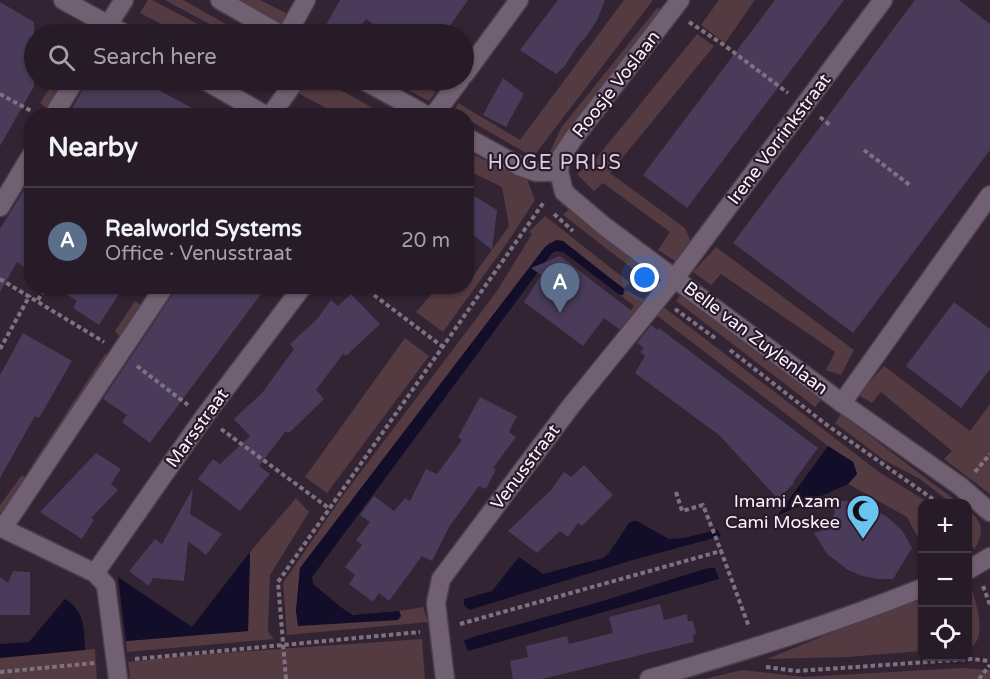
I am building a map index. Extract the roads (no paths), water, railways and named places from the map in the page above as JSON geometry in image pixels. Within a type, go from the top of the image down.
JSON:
[{"type":"street","points":[[63,0],[97,24]]},
{"type":"street","points":[[109,24],[124,0]]},
{"type":"street","points":[[220,0],[262,24]]},
{"type":"street","points":[[293,24],[306,0]]},
{"type":"street","points":[[474,61],[519,0]]},
{"type":"street","name":"Roosje Voslaan","points":[[558,171],[561,157],[573,139],[681,0]]},
{"type":"street","name":"Irene Vorrinkstraat","points":[[675,278],[883,0]]},
{"type":"street","points":[[58,108],[69,90]]},
{"type":"street","points":[[222,90],[255,108]]},
{"type":"street","points":[[275,108],[288,90]]},
{"type":"street","points":[[381,90],[414,108]]},
{"type":"street","points":[[439,108],[452,90]]},
{"type":"street","points":[[474,141],[529,170],[558,171]]},
{"type":"street","points":[[0,207],[24,167]]},
{"type":"street","name":"Belle van Zuylenlaan","points":[[558,171],[564,192],[604,226],[842,403],[951,480],[990,512]]},
{"type":"street","points":[[842,403],[990,195]]},
{"type":"street","name":"Venusstraat","points":[[445,679],[436,603],[441,579],[571,406],[675,278]]},
{"type":"street","points":[[117,670],[106,585],[95,573],[1,528],[160,294]]},
{"type":"street","name":"Marsstraat","points":[[95,573],[204,417],[297,294]]},
{"type":"street","points":[[972,568],[990,557]]},
{"type":"street","points":[[649,679],[822,626],[918,590]]},
{"type":"place","name":"Realworld Systems","points":[[560,313]]},
{"type":"place","name":"Imami Azam Cami Moskee","points":[[863,540]]},
{"type":"district","name":"HOGE PRIJS","points":[[555,163]]}]
